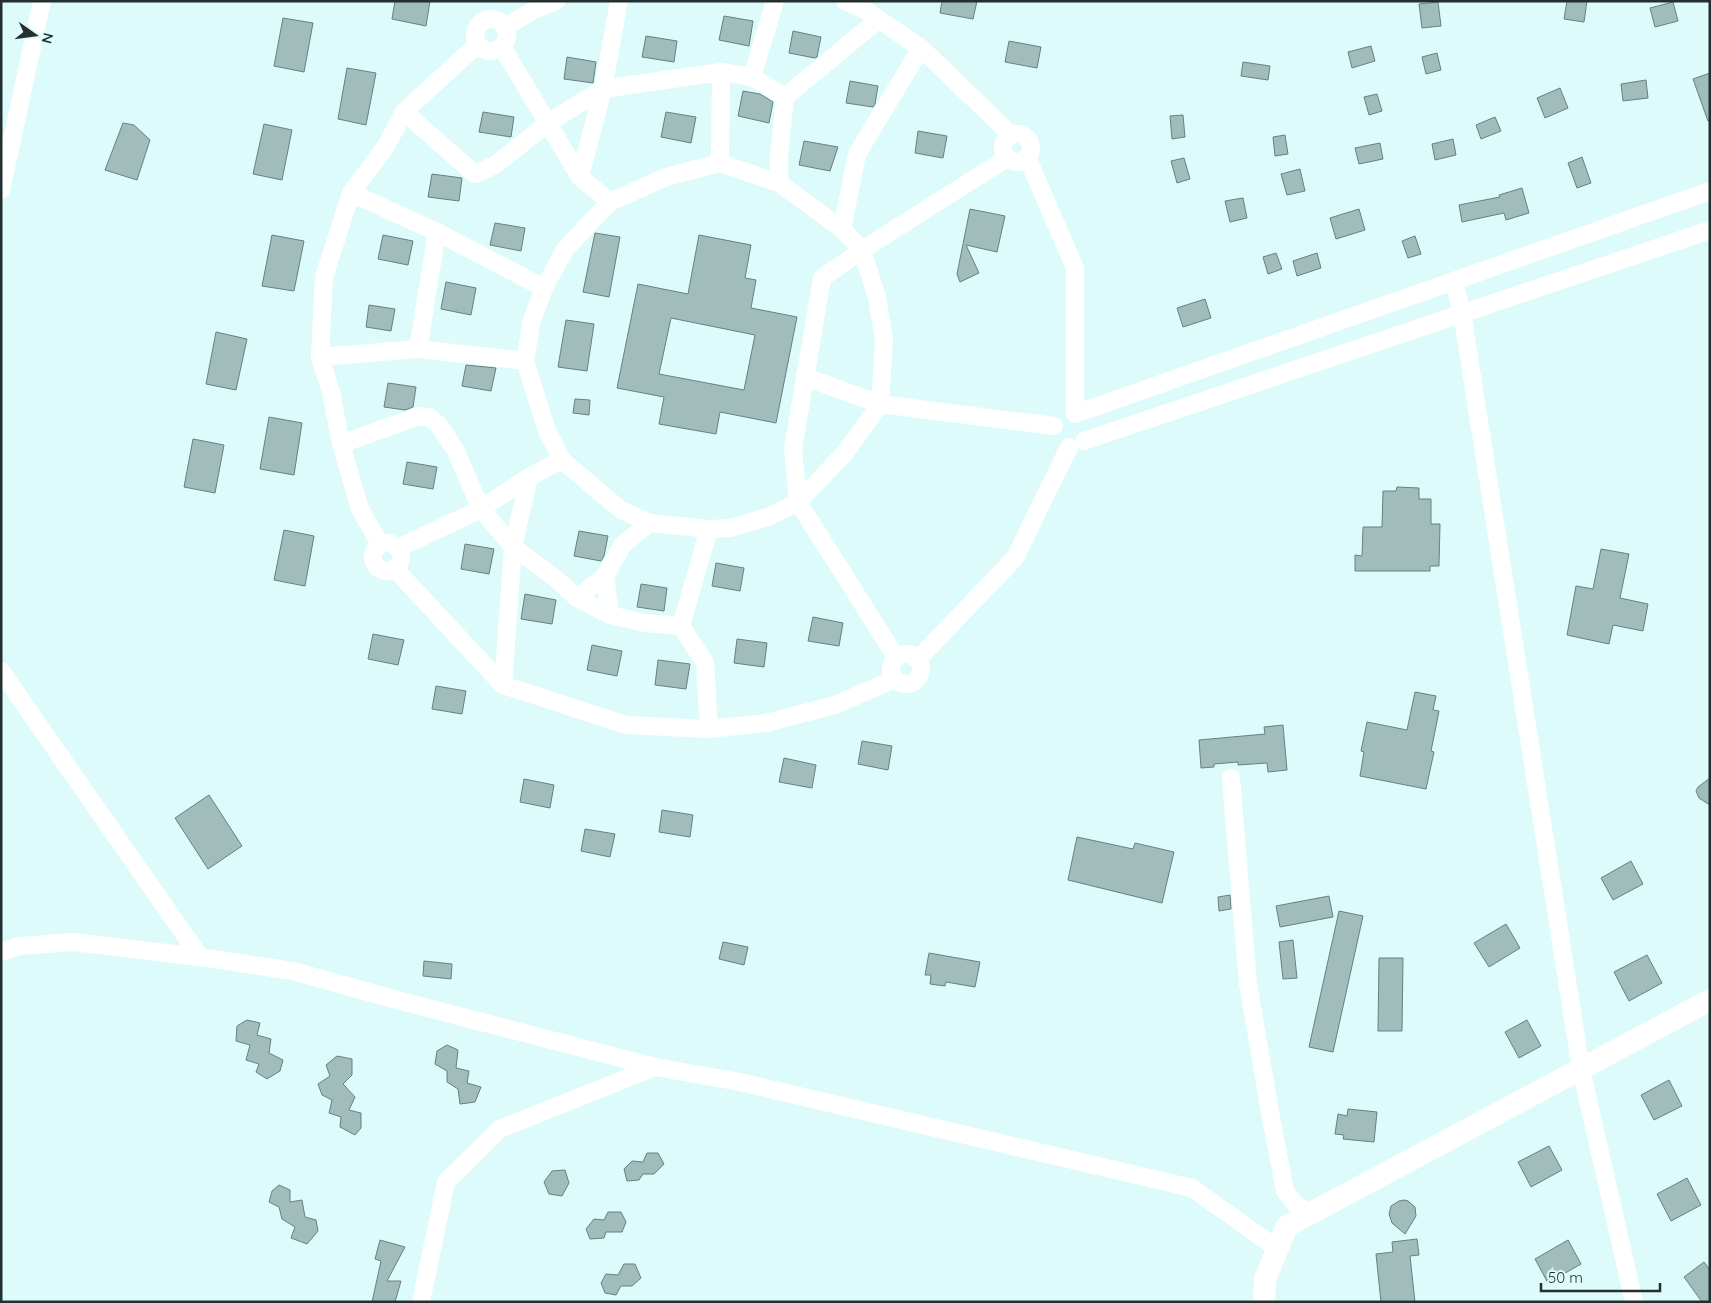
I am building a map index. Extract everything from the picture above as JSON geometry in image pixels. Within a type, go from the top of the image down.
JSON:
[{"type":"street","points":[[1,190],[42,1]]},
{"type":"street","points":[[505,27],[534,10],[556,1]]},
{"type":"street","points":[[580,177],[603,89],[619,1]]},
{"type":"street","points":[[752,77],[775,1]]},
{"type":"street","points":[[845,1],[865,10],[921,48],[1011,135]]},
{"type":"street","points":[[492,19],[502,23],[505,27],[507,38],[502,47],[497,50],[487,50],[478,44],[475,36],[476,30],[482,22],[492,19]]},
{"type":"street","points":[[779,183],[779,156],[785,97],[879,19]]},
{"type":"street","points":[[380,544],[360,509],[341,444],[331,392],[320,357],[324,277],[351,193],[386,146],[404,112],[478,44]]},
{"type":"street","points":[[502,47],[580,177],[610,202]]},
{"type":"street","points":[[842,230],[857,154],[921,48]]},
{"type":"street","points":[[720,163],[721,72]]},
{"type":"street","points":[[404,112],[476,174],[495,165],[548,123],[603,89],[721,72],[752,77],[785,97]]},
{"type":"street","points":[[1027,157],[1015,162],[1007,158],[1003,150],[1004,141],[1011,135],[1020,134],[1028,139],[1030,148],[1027,157],[1075,268],[1075,414]]},
{"type":"street","points":[[896,657],[798,502],[792,450],[822,278],[862,250],[1007,158]]},
{"type":"street","points":[[720,163],[779,183],[842,230],[862,250],[877,297],[884,340],[880,404],[845,454],[798,502],[768,517],[730,528],[709,529],[650,523],[621,510],[562,460],[547,430],[525,361],[532,320],[544,288],[566,248],[610,202],[666,177],[720,163]]},
{"type":"street","points":[[1075,414],[1710,191]]},
{"type":"street","points":[[351,193],[436,232],[544,288]]},
{"type":"street","points":[[918,659],[1015,558],[1076,444],[1088,430],[1080,416],[1069,413],[1060,417],[1054,426],[1058,442],[1076,444],[1710,230]]},
{"type":"street","points":[[418,348],[436,232]]},
{"type":"street","points":[[1454,281],[1462,313],[1580,1069],[1634,1302]]},
{"type":"street","points":[[320,357],[418,348],[525,361]]},
{"type":"street","points":[[805,377],[880,404],[1054,426]]},
{"type":"street","points":[[341,444],[419,416],[429,417],[438,424],[455,449],[481,509],[513,547],[555,578],[577,598],[610,615],[645,623],[681,626]]},
{"type":"street","points":[[398,548],[481,509],[529,477],[562,460]]},
{"type":"street","points":[[503,685],[513,547],[529,477]]},
{"type":"street","points":[[577,598],[605,576],[623,544],[650,523]]},
{"type":"street","points":[[709,529],[681,626],[705,663],[709,729]]},
{"type":"street","points":[[390,543],[398,548],[400,562],[394,569],[390,571],[381,570],[374,564],[372,556],[380,544],[390,543]]},
{"type":"street","points":[[394,569],[503,685],[626,725],[709,729],[766,723],[835,705],[894,679]]},
{"type":"street","points":[[605,576],[610,615]]},
{"type":"street","points":[[910,653],[918,659],[920,674],[914,682],[904,684],[894,679],[890,670],[892,660],[900,654],[910,653]]},
{"type":"street","points":[[1,671],[200,957]]},
{"type":"street","points":[[1231,778],[1248,984],[1270,1112],[1286,1191],[1296,1205],[1311,1213]]},
{"type":"street","points":[[1,952],[19,946],[74,942],[200,957],[292,971],[655,1067],[740,1082],[1192,1188],[1278,1249]]},
{"type":"street","points":[[1264,1302],[1265,1279],[1288,1226],[1710,1000]]},
{"type":"street","points":[[420,1302],[446,1182],[500,1129],[655,1067]]},
{"type":"building","points":[[395,1],[430,1],[426,26],[392,19]]},
{"type":"building","points":[[942,1],[977,1],[973,19],[940,13]]},
{"type":"building","points":[[1567,1],[1587,1],[1584,22],[1564,19]]},
{"type":"building","points":[[1438,2],[1441,26],[1422,28],[1419,4]]},
{"type":"building","points":[[1673,2],[1678,21],[1655,27],[1650,8]]},
{"type":"building","points":[[724,16],[753,21],[749,46],[719,40]]},
{"type":"building","points":[[283,18],[313,23],[304,72],[274,66]]},
{"type":"building","points":[[793,31],[821,37],[817,57],[789,53]]},
{"type":"building","points":[[646,36],[677,41],[674,62],[642,57]]},
{"type":"building","points":[[1009,41],[1041,47],[1037,68],[1005,62]]},
{"type":"building","points":[[1371,46],[1375,61],[1352,68],[1348,52]]},
{"type":"building","points":[[1437,53],[1441,70],[1426,74],[1422,57]]},
{"type":"building","points":[[567,57],[596,62],[593,83],[564,79]]},
{"type":"building","points":[[1243,62],[1270,66],[1268,80],[1241,76]]},
{"type":"building","points":[[347,68],[376,73],[366,125],[338,119]]},
{"type":"building","points":[[1710,73],[1710,121],[1708,121],[1693,79]]},
{"type":"building","points":[[1646,80],[1648,98],[1623,101],[1621,84]]},
{"type":"building","points":[[850,81],[878,86],[873,107],[846,103]]},
{"type":"building","points":[[1560,88],[1568,108],[1545,118],[1537,98]]},
{"type":"building","points":[[743,91],[760,94],[773,102],[769,123],[738,116]]},
{"type":"building","points":[[1377,94],[1382,111],[1369,115],[1364,97]]},
{"type":"building","points":[[483,112],[514,117],[511,137],[479,132]]},
{"type":"building","points":[[666,112],[696,117],[691,143],[661,137]]},
{"type":"building","points":[[1183,115],[1185,137],[1172,139],[1170,116]]},
{"type":"building","points":[[1495,117],[1501,131],[1481,139],[1476,125]]},
{"type":"building","points":[[123,123],[134,125],[150,140],[137,180],[105,170]]},
{"type":"building","points":[[264,124],[292,130],[282,180],[253,174]]},
{"type":"building","points":[[918,131],[947,136],[943,158],[915,153]]},
{"type":"building","points":[[1285,135],[1288,154],[1275,156],[1273,137]]},
{"type":"building","points":[[1453,139],[1456,155],[1435,160],[1432,144]]},
{"type":"building","points":[[804,141],[838,147],[830,171],[799,165]]},
{"type":"building","points":[[1380,143],[1383,159],[1359,164],[1355,148]]},
{"type":"building","points":[[1582,157],[1591,183],[1577,188],[1568,163]]},
{"type":"building","points":[[1184,158],[1190,179],[1177,183],[1171,161]]},
{"type":"building","points":[[1300,169],[1305,191],[1287,195],[1281,174]]},
{"type":"building","points":[[432,174],[462,178],[459,201],[428,197]]},
{"type":"building","points":[[1522,188],[1529,213],[1506,220],[1504,213],[1462,222],[1459,205],[1500,197],[1499,195]]},
{"type":"building","points":[[1243,198],[1247,218],[1230,222],[1225,201]]},
{"type":"building","points":[[970,209],[1005,216],[997,252],[966,245],[979,273],[960,282],[957,274]]},
{"type":"building","points":[[1359,209],[1365,230],[1336,239],[1330,218]]},
{"type":"building","points":[[495,223],[525,228],[521,251],[490,245]]},
{"type":"building","points":[[595,233],[620,237],[609,297],[583,292]]},
{"type":"building","points":[[272,235],[304,241],[294,291],[262,286]]},
{"type":"building","points":[[383,235],[413,241],[408,265],[378,259]]},
{"type":"building","points":[[699,235],[751,245],[745,278],[756,280],[751,308],[797,317],[776,423],[720,412],[716,434],[659,424],[664,397],[617,388],[638,284],[688,294]],"holes":[[[671,318],[755,335],[744,390],[659,374]]]},
{"type":"building","points":[[1415,236],[1421,254],[1408,258],[1402,241]]},
{"type":"building","points":[[1276,253],[1282,269],[1268,274],[1263,257]]},
{"type":"building","points":[[1317,253],[1321,268],[1297,276],[1293,261]]},
{"type":"building","points":[[446,282],[476,288],[471,315],[441,309]]},
{"type":"building","points":[[1205,299],[1211,318],[1183,327],[1177,308]]},
{"type":"building","points":[[369,305],[395,309],[391,331],[366,327]]},
{"type":"building","points":[[566,320],[594,324],[587,371],[558,367]]},
{"type":"building","points":[[216,332],[247,339],[236,390],[206,384]]},
{"type":"building","points":[[466,365],[496,368],[491,391],[462,386]]},
{"type":"building","points":[[388,383],[416,387],[413,407],[405,410],[384,407]]},
{"type":"building","points":[[575,399],[590,400],[589,415],[573,413]]},
{"type":"building","points":[[269,417],[302,423],[294,475],[260,469]]},
{"type":"building","points":[[193,439],[224,445],[215,493],[184,487]]},
{"type":"building","points":[[407,462],[437,467],[433,489],[403,484]]},
{"type":"building","points":[[1397,487],[1419,488],[1419,499],[1431,499],[1431,524],[1440,524],[1439,566],[1430,566],[1430,571],[1355,571],[1355,555],[1362,556],[1363,527],[1382,527],[1383,491],[1396,491]]},
{"type":"building","points":[[284,530],[314,536],[305,586],[274,580]]},
{"type":"building","points":[[579,531],[608,536],[604,556],[601,561],[574,556]]},
{"type":"building","points":[[465,544],[494,549],[489,574],[461,569]]},
{"type":"building","points":[[1601,549],[1629,554],[1620,598],[1648,604],[1643,631],[1613,625],[1609,644],[1567,635],[1576,586],[1593,589]]},
{"type":"building","points":[[716,563],[744,568],[740,591],[712,586]]},
{"type":"building","points":[[641,584],[667,588],[664,611],[637,607]]},
{"type":"building","points":[[525,594],[556,600],[552,624],[521,619]]},
{"type":"building","points":[[813,617],[843,623],[839,646],[808,641]]},
{"type":"building","points":[[373,634],[404,640],[398,665],[368,659]]},
{"type":"building","points":[[737,639],[767,643],[764,667],[734,663]]},
{"type":"building","points":[[592,645],[622,651],[617,676],[587,670]]},
{"type":"building","points":[[658,660],[690,664],[686,689],[655,685]]},
{"type":"building","points":[[436,686],[466,691],[462,714],[432,709]]},
{"type":"building","points":[[1415,692],[1436,696],[1433,710],[1439,711],[1431,751],[1434,752],[1426,789],[1360,776],[1364,752],[1361,751],[1367,722],[1407,730]]},
{"type":"building","points":[[1283,725],[1287,770],[1268,772],[1267,763],[1238,765],[1238,762],[1214,764],[1214,767],[1201,768],[1199,740],[1265,734],[1264,727]]},
{"type":"building","points":[[862,741],[892,746],[888,770],[858,764]]},
{"type":"building","points":[[784,758],[816,765],[812,788],[779,782]]},
{"type":"building","points":[[1710,778],[1710,805],[1699,798],[1696,791],[1698,787]]},
{"type":"building","points":[[524,779],[554,785],[550,808],[520,802]]},
{"type":"building","points":[[209,795],[242,846],[208,869],[175,818]]},
{"type":"building","points":[[662,810],[693,815],[690,837],[659,832]]},
{"type":"building","points":[[585,829],[615,834],[610,857],[581,851]]},
{"type":"building","points":[[1077,837],[1133,849],[1135,843],[1174,852],[1162,903],[1068,880]]},
{"type":"building","points":[[1631,861],[1643,884],[1613,900],[1601,878]]},
{"type":"building","points":[[1230,895],[1231,909],[1219,911],[1218,897]]},
{"type":"building","points":[[1329,896],[1333,917],[1280,927],[1276,906]]},
{"type":"building","points":[[1339,911],[1363,916],[1333,1052],[1309,1047]]},
{"type":"building","points":[[1506,924],[1520,948],[1489,967],[1474,943]]},
{"type":"building","points":[[1293,940],[1297,978],[1283,979],[1279,942]]},
{"type":"building","points":[[723,942],[748,947],[744,965],[719,959]]},
{"type":"building","points":[[929,953],[980,962],[975,987],[946,982],[945,986],[930,984],[931,975],[925,975]]},
{"type":"building","points":[[1647,955],[1662,983],[1629,1001],[1614,972]]},
{"type":"building","points":[[1379,958],[1403,958],[1402,1031],[1378,1031]]},
{"type":"building","points":[[424,961],[452,964],[451,979],[423,976]]},
{"type":"building","points":[[247,1020],[260,1023],[257,1035],[271,1039],[269,1053],[283,1060],[280,1071],[267,1079],[256,1072],[259,1064],[246,1060],[250,1045],[236,1041],[237,1026]]},
{"type":"building","points":[[1527,1020],[1541,1046],[1519,1058],[1505,1032]]},
{"type":"building","points":[[447,1045],[458,1050],[456,1068],[469,1071],[467,1083],[481,1087],[475,1102],[460,1104],[458,1089],[447,1082],[447,1071],[435,1064],[437,1051]]},
{"type":"building","points":[[337,1056],[352,1059],[352,1075],[343,1084],[355,1097],[349,1110],[361,1113],[361,1128],[355,1135],[340,1127],[341,1117],[329,1113],[332,1100],[322,1095],[318,1084],[330,1076],[326,1065]]},
{"type":"building","points":[[1669,1080],[1682,1106],[1654,1120],[1641,1095]]},
{"type":"building","points":[[1348,1109],[1377,1112],[1374,1142],[1343,1139],[1344,1135],[1335,1134],[1338,1114],[1347,1116]]},
{"type":"building","points":[[1549,1146],[1562,1170],[1531,1187],[1518,1162]]},
{"type":"building","points":[[647,1153],[658,1153],[664,1164],[654,1174],[643,1174],[639,1180],[627,1181],[624,1169],[632,1161],[643,1162]]},
{"type":"building","points":[[565,1170],[569,1183],[562,1196],[549,1194],[544,1182],[552,1171]]},
{"type":"building","points":[[1687,1178],[1701,1205],[1671,1221],[1657,1194]]},
{"type":"building","points":[[279,1185],[290,1190],[290,1202],[302,1200],[305,1217],[316,1220],[318,1231],[307,1244],[291,1238],[295,1227],[282,1219],[279,1207],[269,1202],[272,1191]]},
{"type":"building","points":[[1404,1200],[1415,1207],[1416,1216],[1405,1234],[1392,1223],[1389,1214],[1391,1206]]},
{"type":"building","points":[[608,1212],[621,1212],[626,1222],[622,1232],[606,1232],[604,1238],[590,1239],[586,1229],[594,1219],[604,1220]]},
{"type":"building","points":[[1417,1239],[1419,1255],[1410,1256],[1415,1302],[1381,1302],[1376,1254],[1393,1252],[1392,1242]]},
{"type":"building","points":[[380,1240],[405,1247],[387,1281],[401,1281],[395,1302],[372,1302],[381,1261],[375,1259]]},
{"type":"building","points":[[1568,1240],[1581,1264],[1548,1283],[1535,1259]]},
{"type":"building","points":[[1704,1262],[1710,1270],[1710,1302],[1702,1302],[1684,1277]]},
{"type":"building","points":[[624,1264],[635,1264],[641,1278],[632,1286],[621,1286],[616,1295],[605,1293],[601,1283],[606,1274],[618,1275]]}]
